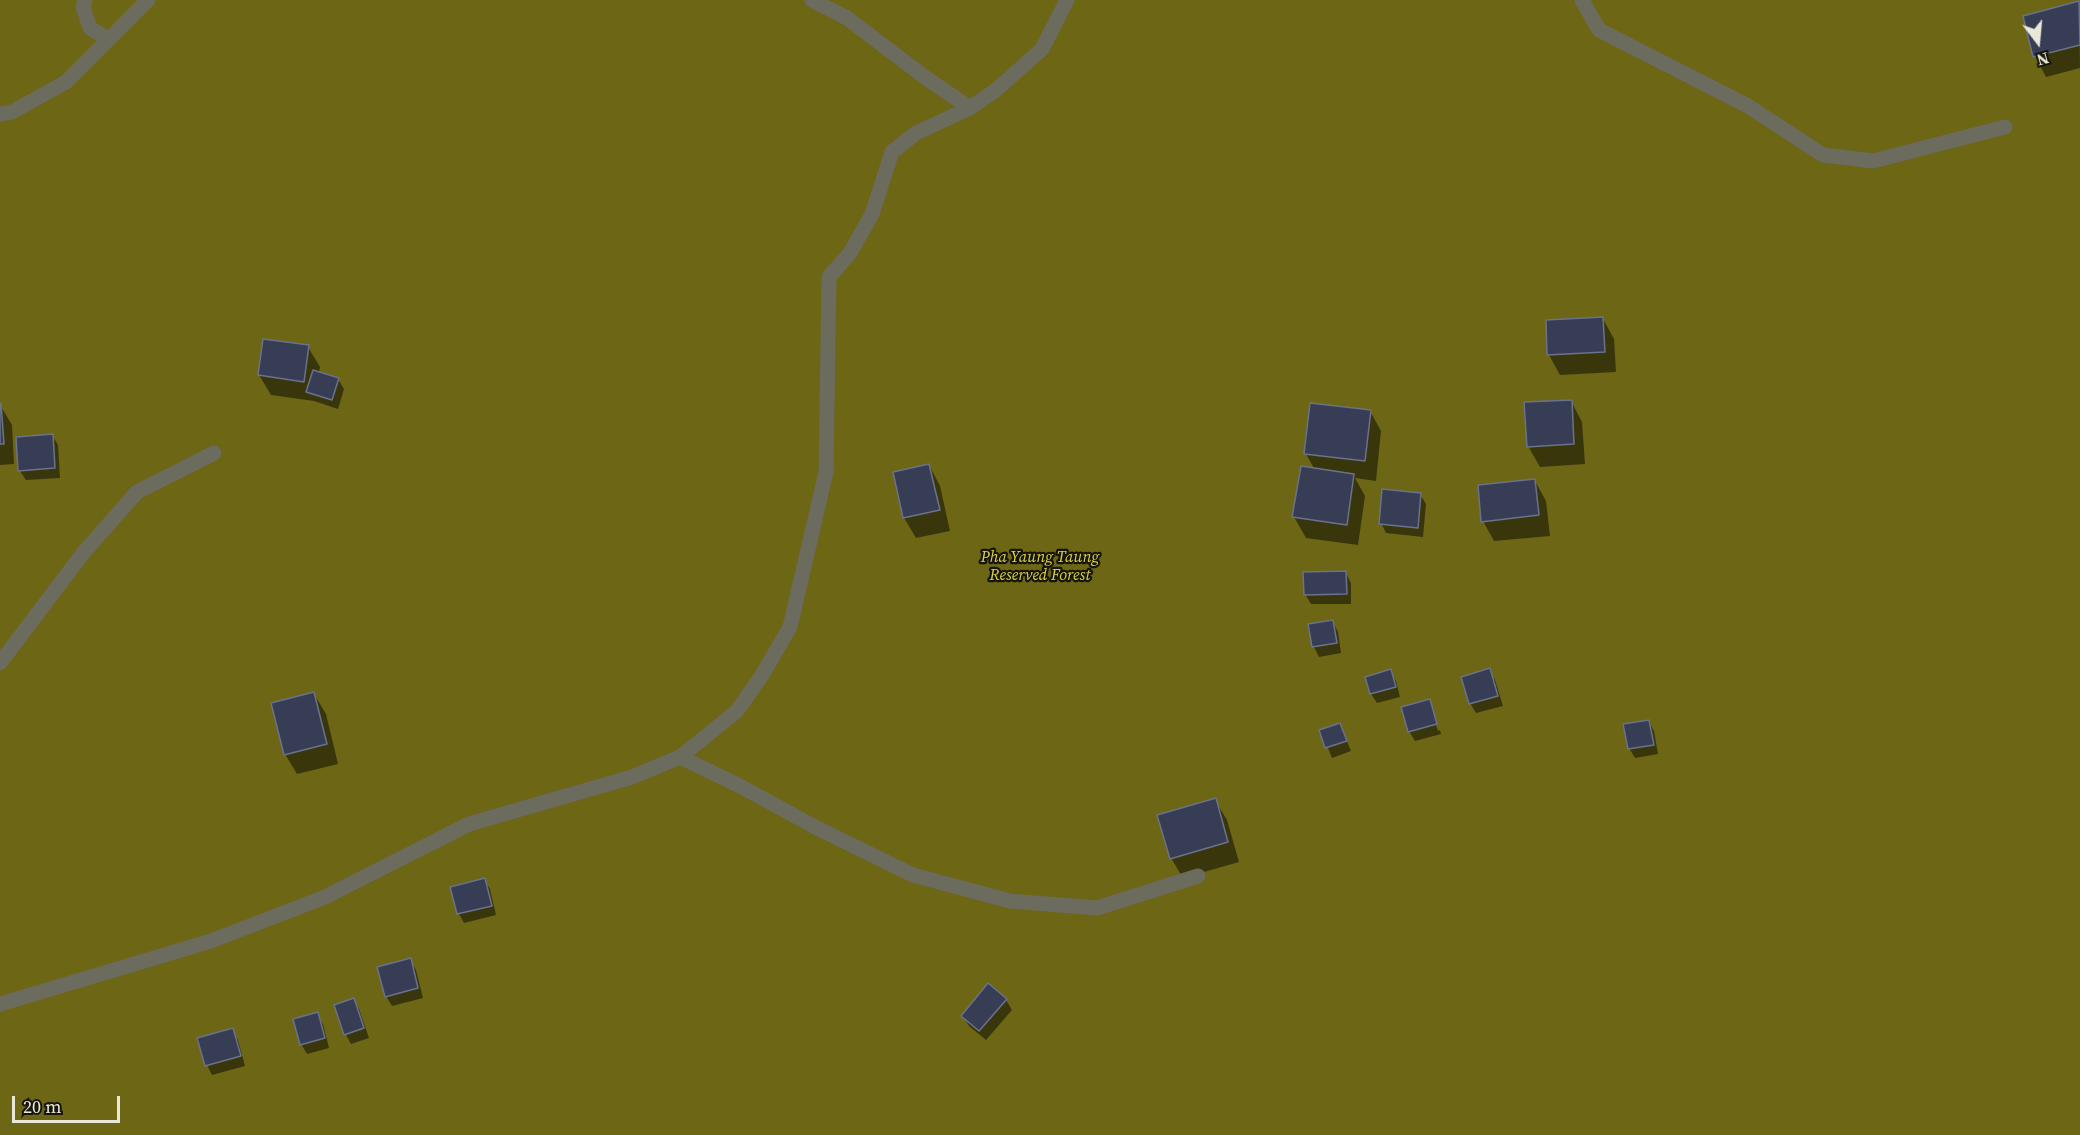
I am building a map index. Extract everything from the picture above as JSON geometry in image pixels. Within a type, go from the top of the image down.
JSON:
[{"type":"street","points":[[85,0],[83,7],[90,28],[108,39]]},
{"type":"street","points":[[0,114],[12,112],[66,82],[148,0]]},
{"type":"street","points":[[812,0],[847,18],[917,72],[970,108]]},
{"type":"street","points":[[0,1004],[211,941],[325,897],[469,824],[632,777],[680,757],[737,711],[762,675],[790,627],[826,471],[829,277],[850,253],[872,214],[892,152],[916,133],[970,108],[996,90],[1042,49],[1067,0]]},
{"type":"street","points":[[1582,0],[1599,30],[1748,106],[1823,155],[1873,161],[2005,127]]},
{"type":"street","points":[[0,663],[84,552],[136,492],[214,453]]},
{"type":"street","points":[[680,757],[913,875],[1010,901],[1097,908],[1198,876]]},
{"type":"green space","name":"Pha Yaung Taung Reserved Forest","points":[[0,0],[2080,0],[2080,1135],[0,1135]]},
{"type":"building","points":[[2079,1],[2080,45],[2033,57],[2023,16]]},
{"type":"building","points":[[1603,317],[1605,352],[1547,355],[1546,320]]},
{"type":"building","points":[[263,339],[309,345],[304,382],[258,375]]},
{"type":"building","points":[[313,370],[339,378],[332,400],[306,392]]},
{"type":"building","points":[[1572,400],[1574,444],[1527,447],[1524,402]]},
{"type":"building","points":[[1,403],[4,444],[0,444]]},
{"type":"building","points":[[1310,403],[1371,410],[1365,461],[1304,454]]},
{"type":"building","points":[[53,434],[55,468],[18,471],[16,437]]},
{"type":"building","points":[[929,464],[940,510],[903,518],[893,472]]},
{"type":"building","points":[[1301,466],[1354,474],[1347,525],[1292,517]]},
{"type":"building","points":[[1535,479],[1539,515],[1481,522],[1478,485]]},
{"type":"building","points":[[1382,489],[1421,493],[1418,528],[1379,524]]},
{"type":"building","points":[[1346,571],[1347,594],[1304,595],[1303,572]]},
{"type":"building","points":[[1333,620],[1337,643],[1312,647],[1308,624]]},
{"type":"building","points":[[1490,668],[1498,696],[1469,704],[1461,677]]},
{"type":"building","points":[[1391,669],[1396,687],[1370,694],[1365,677]]},
{"type":"building","points":[[314,692],[327,744],[284,755],[271,703]]},
{"type":"building","points":[[1430,699],[1437,724],[1408,732],[1401,707]]},
{"type":"building","points":[[1649,720],[1654,745],[1628,749],[1623,724]]},
{"type":"building","points":[[1340,723],[1347,741],[1325,748],[1319,730]]},
{"type":"building","points":[[1216,798],[1228,842],[1170,859],[1157,815]]},
{"type":"building","points":[[485,878],[492,906],[457,914],[450,887]]},
{"type":"building","points":[[411,958],[418,988],[385,997],[377,967]]},
{"type":"building","points":[[988,983],[1007,999],[979,1031],[961,1016]]},
{"type":"building","points":[[354,998],[364,1028],[344,1035],[334,1005]]},
{"type":"building","points":[[318,1012],[325,1038],[300,1045],[293,1019]]},
{"type":"building","points":[[233,1028],[241,1056],[205,1066],[197,1038]]}]
